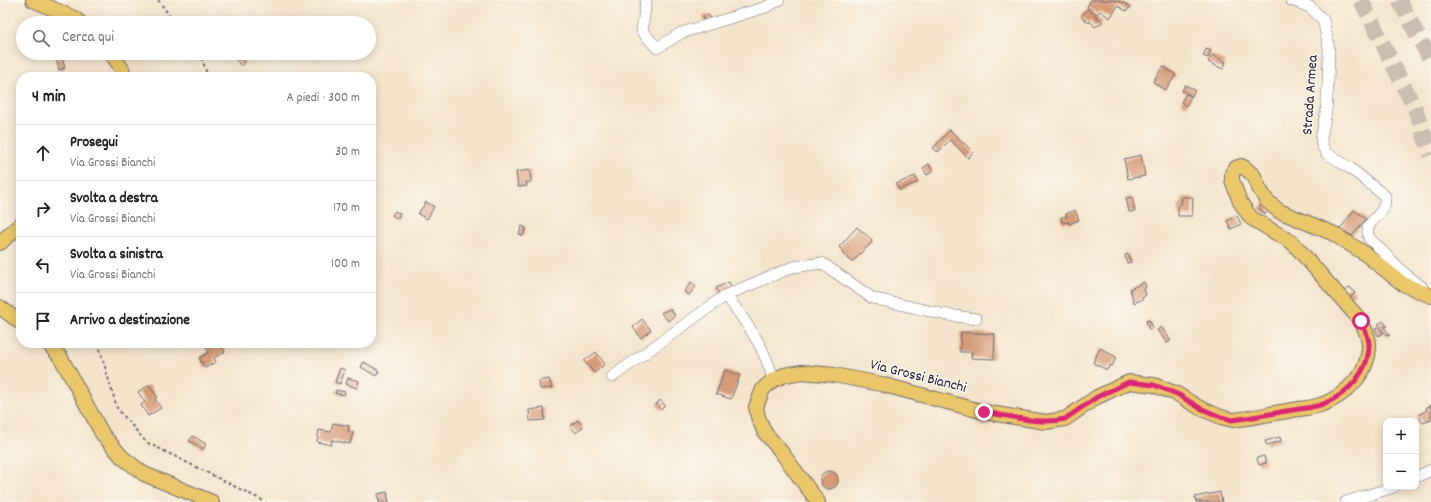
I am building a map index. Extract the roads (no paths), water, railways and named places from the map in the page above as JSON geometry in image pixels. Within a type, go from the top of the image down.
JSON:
[{"type":"main road","points":[[33,0],[69,16]]},
{"type":"main road","points":[[116,60],[123,72]]},
{"type":"main road","name":"Via Grossi Bianchi","points":[[773,380],[785,375],[802,372],[834,375],[881,384],[984,412],[1046,422],[1065,419],[1097,397],[1129,382],[1154,385],[1177,394],[1200,408],[1232,420],[1322,405],[1340,396],[1357,379],[1368,355],[1369,343],[1366,332],[1361,321],[1293,244],[1251,218],[1240,202],[1231,176],[1233,170],[1241,166],[1254,176],[1259,188],[1278,211],[1332,234],[1364,253],[1403,284],[1427,295]]},
{"type":"main road","points":[[0,243],[16,229]]},
{"type":"main road","points":[[0,307],[16,319]]},
{"type":"main road","points":[[52,348],[60,358],[103,435],[122,457],[144,474],[212,502]]},
{"type":"main road","points":[[773,380],[763,390],[759,398],[756,407],[758,417],[765,433],[779,449],[818,502]]},
{"type":"street","points":[[646,0],[642,31],[657,48],[682,33],[766,7],[779,0]]},
{"type":"street","name":"Strada Armea","points":[[1291,0],[1310,8],[1323,20],[1326,33],[1329,49],[1327,98],[1322,139],[1324,149],[1326,153],[1350,168],[1385,196],[1385,204],[1382,211],[1369,224],[1367,231],[1369,238],[1404,273],[1422,287],[1427,295]]},
{"type":"street","points":[[612,377],[726,295],[793,267],[822,263],[872,298],[942,314],[976,319]]},
{"type":"street","points":[[726,295],[752,331],[770,368],[773,380]]},
{"type":"street","points":[[1419,476],[1431,470]]},
{"type":"street","points":[[1346,502],[1384,490]]},
{"type":"tunnel","points":[[1361,0],[1416,111],[1431,155]]},
{"type":"tunnel","points":[[1399,0],[1431,61]]}]
